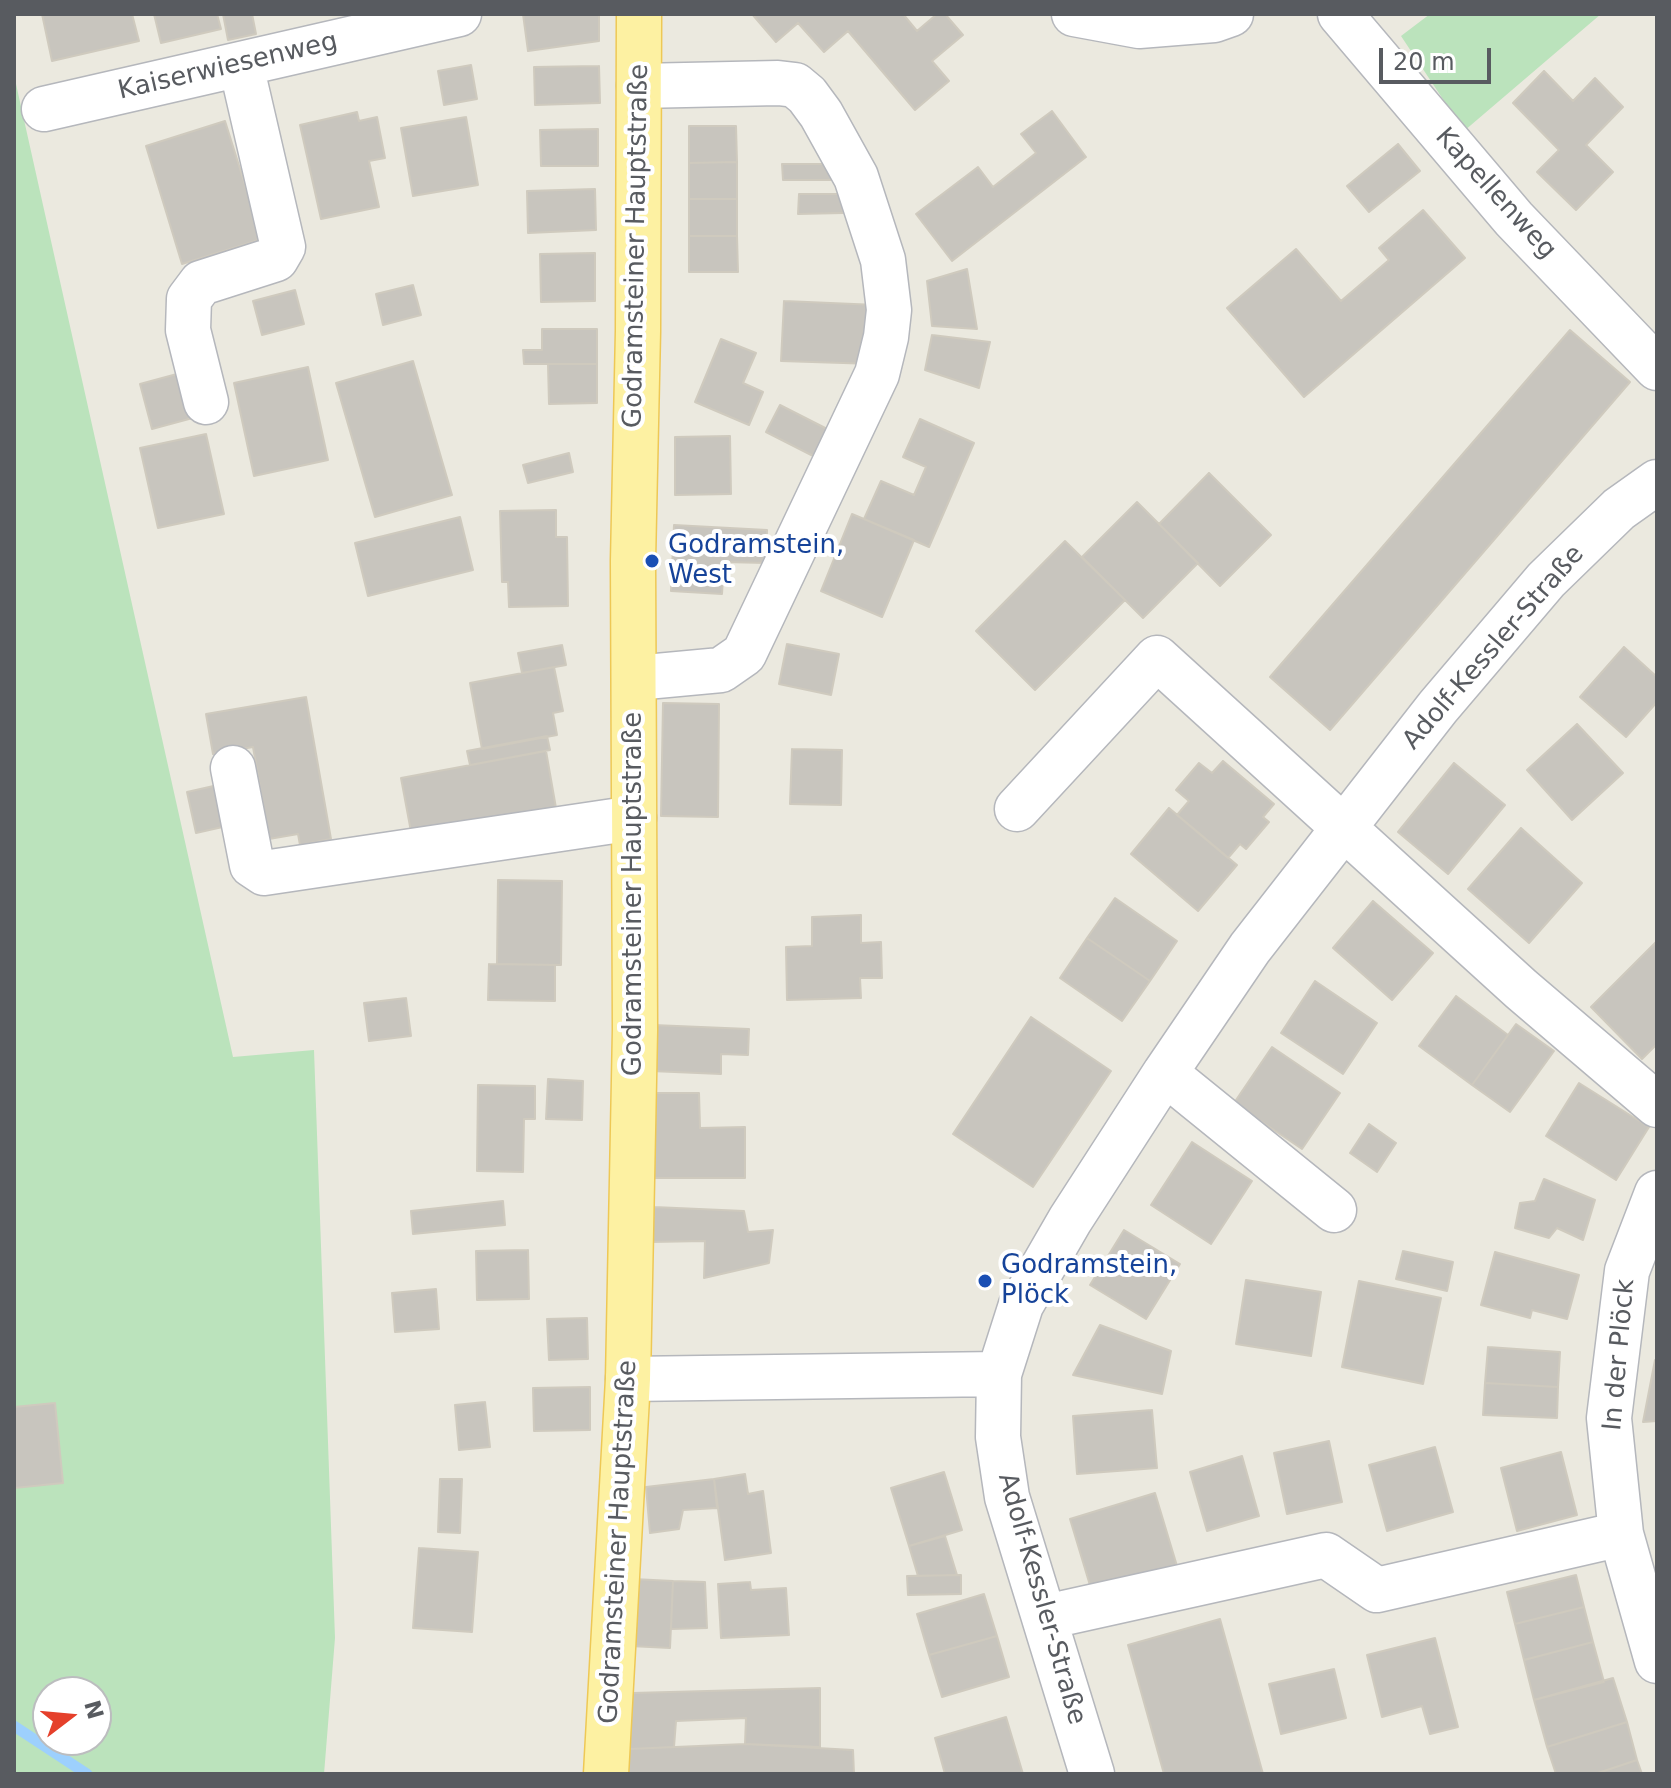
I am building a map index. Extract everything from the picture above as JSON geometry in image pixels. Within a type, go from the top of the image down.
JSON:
[{"type":"main road","name":"Godramsteiner Hauptstraße","points":[[606,1774],[628,1379],[635,1030],[633,561],[638,331],[639,14]]},
{"type":"street","name":"Kaiserwiesenweg","points":[[44,109],[459,14]]},
{"type":"street","points":[[1074,14],[1139,26],[1214,20],[1231,14]]},
{"type":"street","name":"Kapellenweg","points":[[1340,14],[1514,219],[1657,368]]},
{"type":"street","points":[[206,402],[188,330],[189,299],[201,283],[263,265],[276,259],[283,247],[241,65]]},
{"type":"street","points":[[635,678],[721,670],[744,654],[877,374],[889,310],[883,260],[856,177],[807,95],[795,85],[778,83],[639,86]]},
{"type":"street","name":"Adolf-Kessler-Straße","points":[[1092,1774],[1007,1497],[998,1437],[999,1374],[1021,1305],[1070,1220],[1250,948],[1438,707],[1546,580],[1619,509],[1657,482]]},
{"type":"street","points":[[1017,809],[1157,658],[1521,989],[1657,1105]]},
{"type":"street","points":[[233,768],[252,865],[264,873],[634,818]]},
{"type":"street","points":[[1165,1073],[1334,1210]]},
{"type":"street","name":"In der Plöck","points":[[1657,1193],[1627,1271],[1609,1418],[1621,1534],[1657,1661]]},
{"type":"street","points":[[628,1379],[999,1374]]},
{"type":"street","points":[[1046,1617],[1326,1555],[1377,1590],[1621,1534]]},
{"type":"green space","points":[[1430,14],[1601,14],[1464,131],[1401,36]]},
{"type":"green space","points":[[14,75],[233,1057],[314,1050],[335,1638],[324,1774],[14,1774]]},
{"type":"building","points":[[42,14],[132,14],[139,41],[52,61]]},
{"type":"building","points":[[154,14],[217,14],[221,29],[161,43]]},
{"type":"building","points":[[223,14],[252,14],[256,34],[228,40]]},
{"type":"building","points":[[523,14],[599,14],[599,41],[528,51]]},
{"type":"building","points":[[752,14],[903,14],[917,31],[937,14],[945,14],[963,35],[932,61],[949,81],[915,110],[848,31],[824,52],[798,23],[776,42]]},
{"type":"building","points":[[471,65],[477,99],[444,105],[438,71]]},
{"type":"building","points":[[599,66],[600,103],[535,105],[534,67]]},
{"type":"building","points":[[1544,71],[1573,101],[1595,78],[1623,107],[1586,145],[1613,172],[1576,210],[1537,172],[1559,150],[1513,103]]},
{"type":"building","points":[[1052,111],[1086,157],[952,261],[916,214],[978,167],[993,187],[1036,153],[1021,134]]},
{"type":"building","points":[[357,112],[359,121],[377,117],[385,158],[369,161],[379,207],[321,219],[300,125]]},
{"type":"building","points":[[466,117],[478,185],[413,196],[401,128]]},
{"type":"building","points":[[225,121],[262,239],[182,264],[146,146]]},
{"type":"building","points":[[689,126],[736,126],[737,162],[689,163]]},
{"type":"building","points":[[598,129],[598,166],[541,166],[540,130]]},
{"type":"building","points":[[1398,144],[1420,171],[1369,212],[1347,186]]},
{"type":"building","points":[[737,162],[737,199],[689,199],[689,163]]},
{"type":"building","points":[[782,164],[830,164],[831,180],[783,180]]},
{"type":"building","points":[[595,189],[596,230],[528,233],[527,191]]},
{"type":"building","points":[[799,194],[842,194],[843,213],[798,214]]},
{"type":"building","points":[[689,199],[737,199],[737,236],[689,236]]},
{"type":"building","points":[[1423,210],[1465,258],[1304,397],[1227,308],[1296,249],[1341,301],[1389,260],[1379,248]]},
{"type":"building","points":[[689,236],[737,236],[738,272],[689,272]]},
{"type":"building","points":[[595,253],[595,301],[541,302],[540,254]]},
{"type":"building","points":[[967,269],[977,329],[932,326],[927,281]]},
{"type":"building","points":[[413,285],[421,315],[383,325],[376,294]]},
{"type":"building","points":[[295,290],[304,324],[262,335],[253,301]]},
{"type":"building","points":[[784,301],[877,305],[874,364],[781,361]]},
{"type":"building","points":[[542,329],[597,329],[597,364],[524,364],[523,350],[542,350]]},
{"type":"building","points":[[1570,330],[1630,382],[1330,730],[1270,677]]},
{"type":"building","points":[[932,335],[990,342],[979,388],[925,370]]},
{"type":"building","points":[[721,339],[756,353],[743,383],[763,392],[749,425],[695,402]]},
{"type":"building","points":[[413,361],[452,495],[375,517],[336,383]]},
{"type":"building","points":[[548,364],[597,364],[597,403],[549,404]]},
{"type":"building","points":[[308,367],[328,460],[254,476],[234,383]]},
{"type":"building","points":[[188,371],[200,416],[152,429],[140,384]]},
{"type":"building","points":[[780,405],[837,434],[823,461],[766,432]]},
{"type":"building","points":[[920,419],[974,443],[929,547],[864,519],[881,481],[914,495],[926,467],[903,457]]},
{"type":"building","points":[[206,434],[224,514],[158,528],[140,448]]},
{"type":"building","points":[[730,436],[731,494],[675,495],[675,437]]},
{"type":"building","points":[[569,453],[573,472],[528,483],[523,465]]},
{"type":"building","points":[[1209,473],[1271,535],[1220,586],[1159,524]]},
{"type":"building","points":[[1137,502],[1198,563],[1143,618],[1082,557]]},
{"type":"building","points":[[556,510],[556,537],[567,537],[568,606],[509,607],[508,582],[502,582],[500,511]]},
{"type":"building","points":[[852,514],[914,540],[882,617],[821,591]]},
{"type":"building","points":[[460,517],[473,570],[368,596],[355,543]]},
{"type":"building","points":[[674,525],[767,530],[766,563],[724,562],[722,594],[671,591]]},
{"type":"building","points":[[1065,541],[1125,600],[1035,690],[976,631]]},
{"type":"building","points":[[787,644],[839,654],[831,695],[779,684]]},
{"type":"building","points":[[562,645],[566,665],[522,673],[518,653]]},
{"type":"building","points":[[1624,647],[1657,677],[1657,702],[1626,737],[1580,697]]},
{"type":"building","points":[[554,667],[563,711],[553,713],[557,735],[482,749],[470,683]]},
{"type":"building","points":[[306,697],[331,839],[300,845],[298,834],[269,839],[253,747],[213,754],[206,714]]},
{"type":"building","points":[[663,703],[719,704],[718,817],[661,816]]},
{"type":"building","points":[[1577,724],[1623,773],[1572,820],[1527,770]]},
{"type":"building","points":[[547,736],[550,750],[470,765],[467,751]]},
{"type":"building","points":[[792,749],[842,750],[841,805],[790,804]]},
{"type":"building","points":[[546,751],[556,808],[412,837],[401,778]]},
{"type":"building","points":[[1223,761],[1274,804],[1263,817],[1269,822],[1246,849],[1240,844],[1228,858],[1177,815],[1189,801],[1176,790],[1199,763],[1212,773]]},
{"type":"building","points":[[1454,763],[1505,805],[1448,874],[1398,832]]},
{"type":"building","points":[[218,785],[227,826],[196,833],[187,792]]},
{"type":"building","points":[[1169,808],[1237,865],[1198,911],[1131,854]]},
{"type":"building","points":[[1521,828],[1582,883],[1529,943],[1468,889]]},
{"type":"building","points":[[498,880],[562,881],[561,965],[497,964]]},
{"type":"building","points":[[1115,898],[1177,941],[1150,981],[1087,938]]},
{"type":"building","points":[[1373,901],[1433,953],[1392,1000],[1333,948]]},
{"type":"building","points":[[861,915],[861,943],[881,942],[882,978],[860,978],[861,998],[787,1000],[786,947],[812,946],[812,917]]},
{"type":"building","points":[[1087,938],[1150,981],[1122,1021],[1060,978]]},
{"type":"building","points":[[1657,941],[1657,1044],[1642,1059],[1591,1007]]},
{"type":"building","points":[[489,964],[555,965],[555,1001],[488,1000]]},
{"type":"building","points":[[1315,981],[1377,1023],[1343,1074],[1281,1033]]},
{"type":"building","points":[[1456,996],[1508,1035],[1472,1085],[1419,1046]]},
{"type":"building","points":[[406,998],[411,1036],[369,1041],[364,1003]]},
{"type":"building","points":[[1031,1017],[1111,1071],[1033,1187],[953,1134]]},
{"type":"building","points":[[1516,1024],[1554,1051],[1510,1112],[1472,1085]]},
{"type":"building","points":[[653,1025],[749,1029],[748,1055],[721,1054],[721,1074],[651,1071]]},
{"type":"building","points":[[1272,1047],[1340,1093],[1302,1149],[1234,1103]]},
{"type":"building","points":[[548,1079],[583,1081],[582,1120],[546,1119]]},
{"type":"building","points":[[1579,1083],[1649,1127],[1616,1180],[1546,1136]]},
{"type":"building","points":[[478,1085],[535,1086],[535,1119],[524,1119],[523,1172],[477,1171]]},
{"type":"building","points":[[654,1093],[699,1093],[700,1128],[745,1127],[745,1178],[654,1178]]},
{"type":"building","points":[[1369,1124],[1396,1143],[1377,1172],[1350,1153]]},
{"type":"building","points":[[1192,1142],[1252,1181],[1211,1244],[1151,1205]]},
{"type":"building","points":[[1544,1179],[1595,1200],[1583,1240],[1557,1228],[1549,1238],[1515,1228],[1520,1203],[1535,1201]]},
{"type":"building","points":[[503,1201],[505,1225],[413,1234],[411,1211]]},
{"type":"building","points":[[654,1207],[744,1211],[748,1232],[773,1230],[769,1263],[704,1278],[705,1241],[651,1242]]},
{"type":"building","points":[[1124,1230],[1180,1264],[1146,1319],[1090,1285]]},
{"type":"building","points":[[528,1250],[529,1299],[477,1300],[476,1251]]},
{"type":"building","points":[[1403,1251],[1453,1262],[1447,1291],[1396,1279]]},
{"type":"building","points":[[1495,1252],[1579,1275],[1567,1319],[1532,1310],[1530,1318],[1481,1305]]},
{"type":"building","points":[[1246,1280],[1321,1292],[1311,1356],[1236,1344]]},
{"type":"building","points":[[1359,1281],[1441,1298],[1423,1384],[1342,1367]]},
{"type":"building","points":[[436,1289],[439,1329],[395,1332],[392,1293]]},
{"type":"building","points":[[587,1318],[588,1359],[549,1360],[547,1319]]},
{"type":"building","points":[[1100,1325],[1171,1351],[1162,1394],[1073,1375]]},
{"type":"building","points":[[1488,1347],[1560,1352],[1558,1387],[1485,1383]]},
{"type":"building","points":[[1655,1360],[1657,1421],[1643,1422]]},
{"type":"building","points":[[1485,1383],[1558,1387],[1557,1418],[1483,1415]]},
{"type":"building","points":[[590,1387],[590,1430],[534,1431],[533,1388]]},
{"type":"building","points":[[485,1402],[490,1447],[459,1450],[455,1405]]},
{"type":"building","points":[[55,1403],[63,1483],[14,1488],[14,1407]]},
{"type":"building","points":[[1152,1410],[1157,1468],[1077,1474],[1073,1416]]},
{"type":"building","points":[[1329,1441],[1342,1502],[1287,1514],[1274,1453]]},
{"type":"building","points":[[1435,1447],[1453,1512],[1387,1531],[1369,1465]]},
{"type":"building","points":[[1561,1452],[1577,1515],[1517,1531],[1501,1468]]},
{"type":"building","points":[[1242,1456],[1259,1516],[1207,1531],[1190,1472]]},
{"type":"building","points":[[944,1472],[962,1530],[909,1546],[891,1488]]},
{"type":"building","points":[[745,1474],[748,1494],[763,1491],[771,1553],[725,1560],[714,1479]]},
{"type":"building","points":[[440,1479],[462,1479],[460,1533],[438,1532]]},
{"type":"building","points":[[714,1479],[717,1508],[683,1510],[679,1529],[650,1533],[646,1487]]},
{"type":"building","points":[[1155,1493],[1177,1566],[1092,1592],[1070,1519]]},
{"type":"building","points":[[945,1536],[957,1575],[918,1576],[909,1546]]},
{"type":"building","points":[[419,1548],[478,1552],[472,1632],[413,1628]]},
{"type":"building","points":[[961,1575],[961,1594],[908,1595],[907,1576]]},
{"type":"building","points":[[1576,1575],[1584,1607],[1515,1624],[1507,1592]]},
{"type":"building","points":[[633,1579],[673,1581],[670,1648],[630,1646]]},
{"type":"building","points":[[673,1581],[705,1582],[707,1628],[671,1629]]},
{"type":"building","points":[[750,1582],[751,1590],[786,1588],[789,1635],[721,1638],[718,1584]]},
{"type":"building","points":[[984,1594],[997,1636],[929,1655],[917,1614]]},
{"type":"building","points":[[1584,1607],[1593,1642],[1524,1660],[1515,1624]]},
{"type":"building","points":[[1220,1619],[1263,1774],[1164,1774],[1128,1645]]},
{"type":"building","points":[[997,1636],[1009,1677],[942,1697],[929,1655]]},
{"type":"building","points":[[1435,1638],[1458,1727],[1430,1734],[1422,1706],[1382,1717],[1367,1655]]},
{"type":"building","points":[[1593,1642],[1604,1682],[1534,1700],[1524,1660]]},
{"type":"building","points":[[1334,1669],[1346,1718],[1281,1734],[1269,1684]]},
{"type":"building","points":[[1613,1678],[1627,1722],[1547,1747],[1534,1700]]},
{"type":"building","points":[[820,1688],[820,1747],[745,1744],[746,1718],[676,1721],[674,1747],[629,1749],[632,1693]]},
{"type":"building","points":[[1006,1717],[1023,1774],[945,1774],[935,1738]]},
{"type":"building","points":[[1627,1722],[1637,1760],[1595,1774],[1556,1774],[1547,1747]]},
{"type":"building","points":[[745,1744],[853,1750],[854,1774],[627,1774],[629,1749]]},
{"type":"building","points":[[1637,1760],[1642,1774],[1595,1774]]},
{"type":"waterway","points":[[14,1726],[87,1774]]},
{"type":"place","name":"Godramstein, West","points":[[652,561]]},
{"type":"place","name":"Godramstein, Plöck","points":[[985,1281]]}]
